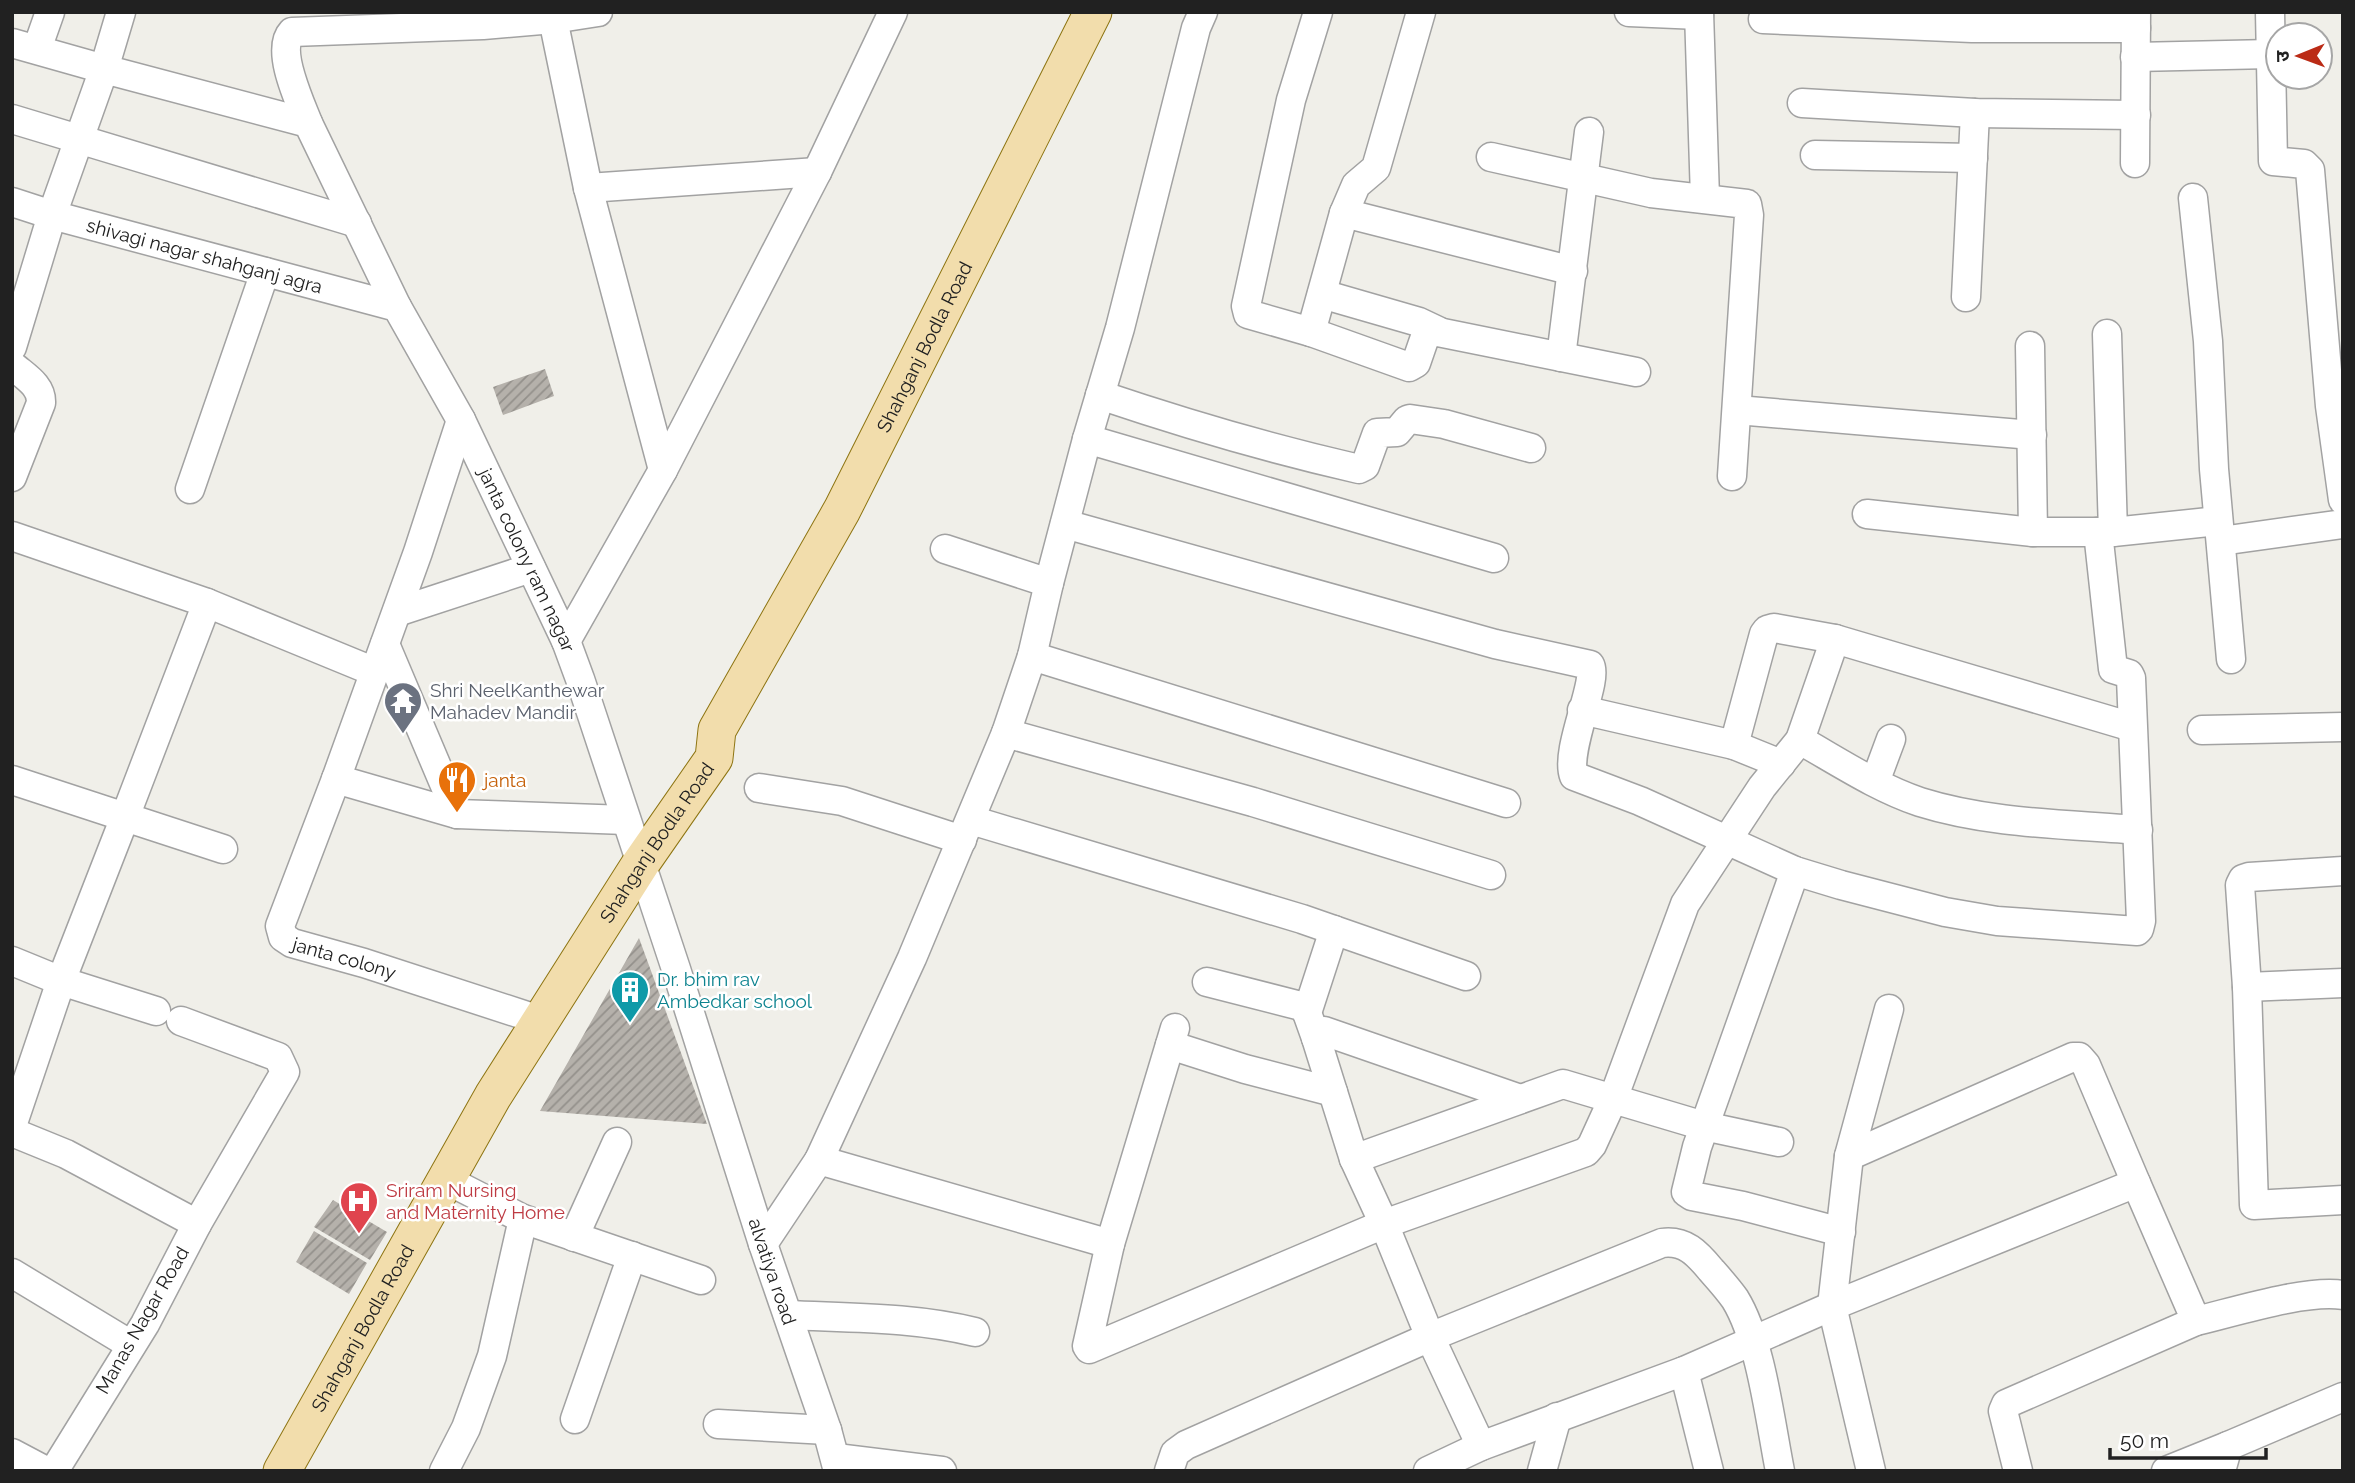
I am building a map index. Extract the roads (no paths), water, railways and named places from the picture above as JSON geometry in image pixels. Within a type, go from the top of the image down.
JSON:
[{"type":"main road","name":"Shahganj Bodla Road","points":[[282,1471],[634,841],[698,740],[717,730],[842,510],[1093,12]]},
{"type":"main road","points":[[263,1471],[527,1016],[634,841]]},
{"type":"street","points":[[50,12],[24,46],[308,123]]},
{"type":"street","points":[[12,347],[52,215],[104,69],[121,12]]},
{"type":"street","points":[[461,420],[397,307],[308,123],[290,75],[287,37],[292,32],[457,19],[553,19],[598,12]]},
{"type":"street","points":[[566,641],[663,470],[817,172],[893,12]]},
{"type":"street","points":[[763,1244],[819,1160],[912,958],[1006,733],[1032,656],[1087,439],[1120,328],[1196,27],[1203,12]]},
{"type":"street","points":[[1318,12],[1291,100],[1246,306],[1248,314],[1311,332],[1409,367],[1416,363],[1426,334],[1438,331]]},
{"type":"street","points":[[1311,332],[1344,213],[1356,185],[1376,168],[1422,12]]},
{"type":"street","points":[[1629,12],[1699,14],[1705,198]]},
{"type":"street","points":[[553,19],[588,188],[663,470]]},
{"type":"street","points":[[1763,19],[1972,28],[2136,20],[2135,163]]},
{"type":"street","points":[[2136,57],[2264,54]]},
{"type":"street","points":[[2272,91],[2273,161],[2304,164],[2310,174],[2330,406],[2343,500]]},
{"type":"street","points":[[1801,103],[1975,113],[2136,115]]},
{"type":"street","points":[[1966,296],[1975,113]]},
{"type":"street","points":[[12,119],[357,223]]},
{"type":"street","points":[[1561,357],[1589,132]]},
{"type":"street","points":[[1815,155],[1973,158]]},
{"type":"street","points":[[1491,157],[1651,192],[1743,201],[1747,204],[1749,208],[1732,476]]},
{"type":"street","points":[[588,188],[817,172]]},
{"type":"street","points":[[2193,198],[2208,341],[2231,659]]},
{"type":"street","name":"shivagi nagar shahganj agra","points":[[12,202],[397,307]]},
{"type":"street","points":[[1344,213],[1573,271]]},
{"type":"street","points":[[190,489],[265,272]]},
{"type":"street","points":[[1322,293],[1419,322],[1438,331],[1636,372]]},
{"type":"street","points":[[1065,524],[1495,644],[1590,665],[1593,672],[1582,710],[1572,766],[1574,776],[1640,801],[1794,871],[1945,912],[1997,921],[2137,931],[2141,921],[2131,678],[2129,674],[2113,669],[2105,532],[2107,334]]},
{"type":"street","points":[[2030,346],[2033,532]]},
{"type":"street","points":[[12,365],[40,390],[41,403],[12,477]]},
{"type":"street","points":[[1100,396],[1278,451],[1359,469],[1365,466],[1377,433],[1397,432],[1410,419],[1444,424],[1531,448]]},
{"type":"street","points":[[1737,410],[2032,435]]},
{"type":"street","name":"janta colony ram nagar","points":[[461,420],[566,641],[709,1072]]},
{"type":"street","name":"janta colony","points":[[461,420],[397,612],[280,926],[283,937],[292,943],[364,963],[527,1016]]},
{"type":"street","points":[[1087,439],[1494,558]]},
{"type":"street","points":[[1867,514],[2033,532],[2220,531],[2343,524]]},
{"type":"street","points":[[12,536],[207,603],[375,672]]},
{"type":"street","points":[[945,549],[1049,583]]},
{"type":"street","points":[[397,612],[531,568]]},
{"type":"street","points":[[12,1126],[61,981],[207,603]]},
{"type":"street","points":[[1734,745],[1767,630],[1774,628],[1835,639],[2132,727]]},
{"type":"street","points":[[1333,1092],[1245,1069],[1172,1036],[1110,1244],[1087,1346],[1090,1349],[1384,1224],[1586,1152],[1614,1099],[1685,904],[1725,841],[1800,740],[1835,639]]},
{"type":"street","points":[[385,644],[457,814]]},
{"type":"street","points":[[1032,656],[1506,803]]},
{"type":"street","points":[[1582,710],[1734,745],[1781,764]]},
{"type":"street","points":[[2202,730],[2343,727]]},
{"type":"street","points":[[1006,733],[1253,802],[1491,875]]},
{"type":"street","points":[[1800,740],[1875,782],[1918,801],[2012,820],[2138,830]]},
{"type":"street","points":[[1875,782],[1891,740]]},
{"type":"street","points":[[12,779],[223,849]]},
{"type":"street","points":[[336,779],[457,814],[634,841]]},
{"type":"street","points":[[759,788],[842,801],[967,830],[1334,930],[1466,976]]},
{"type":"street","points":[[1794,871],[1704,1126],[1686,1187],[1687,1194],[1841,1232]]},
{"type":"street","points":[[2343,871],[2249,877],[2241,881],[2254,1205],[2343,1200]]},
{"type":"street","points":[[1312,1026],[1334,930]]},
{"type":"street","points":[[12,961],[61,981],[169,1016],[278,1057],[285,1072],[197,1224]]},
{"type":"street","points":[[1207,982],[1301,1006],[1312,1026],[1354,1159],[1480,1446]]},
{"type":"street","points":[[2247,986],[2343,984]]},
{"type":"street","points":[[1871,1471],[1832,1306],[1849,1157],[1889,1009]]},
{"type":"street","points":[[1312,1026],[1319,1032],[1324,1031],[1520,1099]]},
{"type":"street","points":[[1849,1157],[2073,1057],[2079,1057],[2086,1065],[2196,1321]]},
{"type":"street","name":"alvatiya road","points":[[709,1072],[837,1465]]},
{"type":"street","points":[[1354,1159],[1563,1084],[1704,1126],[1779,1142]]},
{"type":"street","name":"Manas Nagar Road","points":[[12,1132],[66,1154],[197,1224],[131,1345],[54,1471]]},
{"type":"street","points":[[574,1237],[617,1142]]},
{"type":"street","points":[[819,1160],[1110,1244]]},
{"type":"street","points":[[445,1180],[523,1219],[701,1280]]},
{"type":"street","points":[[1428,1471],[1480,1446],[1684,1371],[1832,1306],[2136,1183]]},
{"type":"street","points":[[444,1471],[466,1428],[492,1356],[523,1219]]},
{"type":"street","points":[[1170,1471],[1175,1453],[1186,1445],[1430,1337],[1662,1243],[1673,1241],[1699,1254],[1734,1298],[1754,1342],[1780,1471]]},
{"type":"street","points":[[575,1419],[632,1256]]},
{"type":"street","points":[[12,1273],[131,1345]]},
{"type":"street","points":[[2018,1471],[2003,1411],[2006,1404],[2196,1321],[2328,1293],[2343,1295]]},
{"type":"street","points":[[788,1314],[911,1320],[975,1332]]},
{"type":"street","points":[[1684,1371],[1709,1471]]},
{"type":"street","points":[[2166,1471],[2225,1458],[2343,1396]]},
{"type":"street","points":[[1542,1471],[1557,1417]]},
{"type":"street","points":[[718,1424],[827,1430]]},
{"type":"street","points":[[12,1453],[46,1471]]},
{"type":"street","points":[[837,1465],[942,1471]]},
{"type":"place","name":"Shri NeelKanthewar Mahadev Mandir","points":[[403,735]]},
{"type":"place","name":"janta","points":[[457,814]]},
{"type":"place","name":"Dr. bhim rav Ambedkar school","points":[[630,1024]]},
{"type":"place","name":"Sriram Nursing and Maternity Home","points":[[359,1235]]}]
